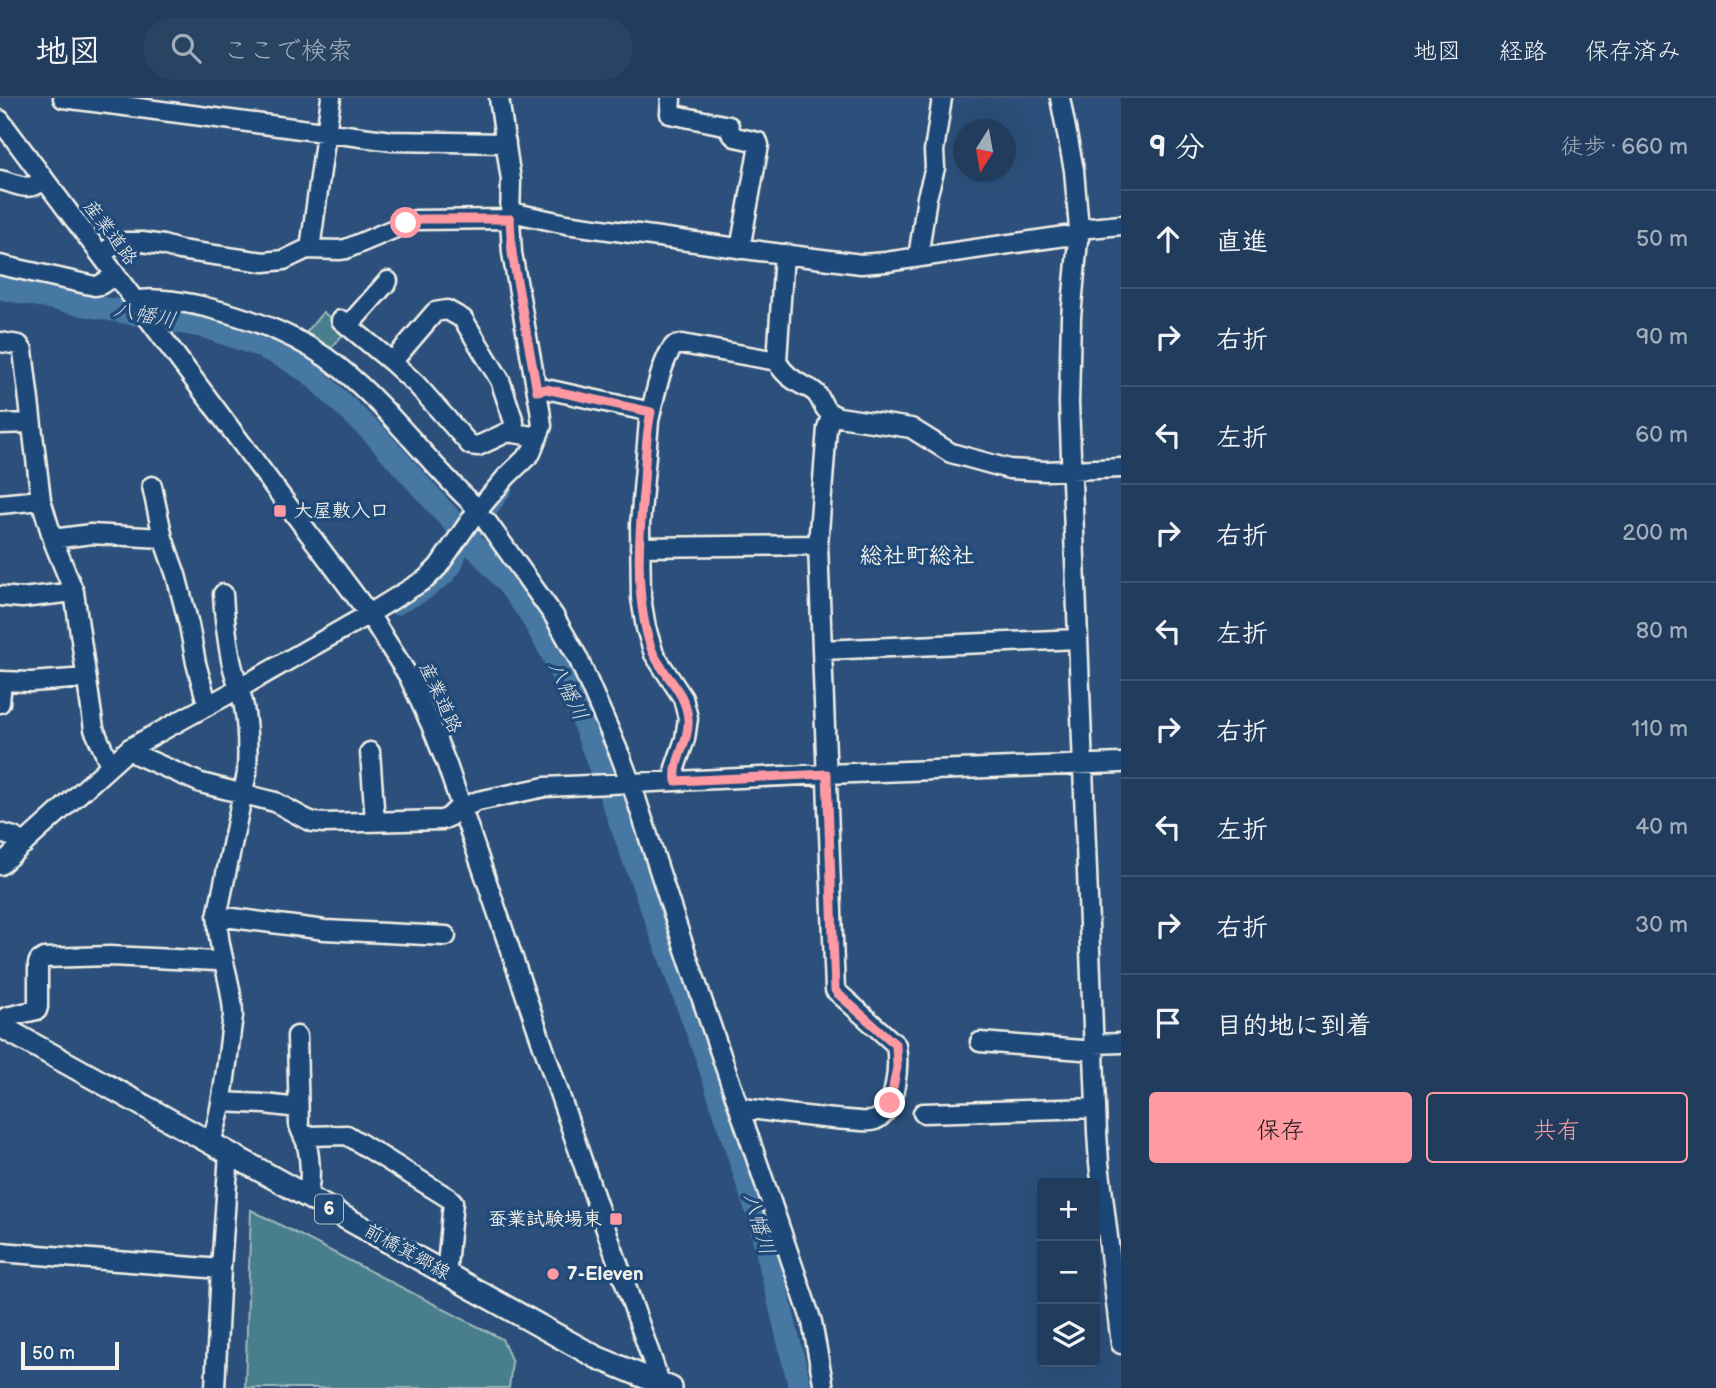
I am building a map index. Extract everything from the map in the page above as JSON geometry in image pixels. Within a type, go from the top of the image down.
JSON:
[{"type":"main road","name":"前橋箕郷線","points":[[3,1023],[209,1143],[596,1357],[665,1387]]},
{"type":"street","points":[[63,98],[192,107],[327,133],[392,141],[506,144]]},
{"type":"street","points":[[310,249],[331,98]]},
{"type":"street","points":[[0,865],[130,748],[238,689],[426,579],[480,516],[507,476],[531,453],[542,426],[512,253],[511,180],[499,98]]},
{"type":"street","points":[[671,98],[670,114],[729,126],[735,137],[758,142],[740,249]]},
{"type":"street","points":[[921,257],[919,250],[935,168],[934,151],[942,98]]},
{"type":"street","points":[[1060,98],[1074,170],[1079,234],[1069,344],[1069,403],[1096,1108],[1099,1163],[1121,1344]]},
{"type":"street","name":"産業道路","points":[[0,120],[369,614],[394,651],[421,701],[461,808],[598,1207],[665,1387]]},
{"type":"street","points":[[0,180],[27,187],[36,186],[44,180]]},
{"type":"street","points":[[101,255],[121,243],[142,242],[264,262],[284,260],[310,249],[346,249],[415,220],[511,216],[860,264],[1079,234],[1121,225]]},
{"type":"street","points":[[784,254],[777,361],[791,378],[814,391],[824,408],[832,414],[911,428],[951,453],[1009,469],[1031,471],[1121,468]]},
{"type":"street","points":[[0,265],[95,286],[116,275]]},
{"type":"street","points":[[388,281],[345,323],[416,384],[470,445],[478,446],[505,433],[538,436]]},
{"type":"street","points":[[135,301],[153,298],[230,313],[288,334],[340,368],[364,389],[480,516],[554,616],[578,658],[628,783],[813,1322],[824,1388]]},
{"type":"street","points":[[392,362],[435,312],[447,310],[463,319],[503,387],[514,422],[512,433]]},
{"type":"street","points":[[0,342],[19,345],[23,351],[41,500],[74,592],[96,736],[110,765]]},
{"type":"street","points":[[676,781],[675,768],[685,739],[688,718],[683,698],[654,653],[641,598],[640,547],[644,472],[651,412],[667,355],[674,346],[682,344],[777,361]]},
{"type":"street","points":[[537,391],[546,389],[651,412]]},
{"type":"street","points":[[740,1110],[744,1108],[803,1117],[871,1121],[885,1112],[890,1103],[897,1067],[896,1045],[835,990],[818,545],[827,428],[832,414]]},
{"type":"street","points":[[0,424],[31,423]]},
{"type":"street","points":[[152,486],[163,538],[189,625],[196,663],[205,696],[210,704]]},
{"type":"street","points":[[0,505],[41,500]]},
{"type":"street","points":[[53,539],[91,534],[163,538]]},
{"type":"street","points":[[640,547],[818,545]]},
{"type":"street","points":[[0,596],[22,598],[74,592]]},
{"type":"street","points":[[209,1143],[214,1135],[221,1102],[233,1010],[217,916],[247,773],[248,733],[231,660],[223,594]]},
{"type":"street","points":[[822,649],[1078,639]]},
{"type":"street","points":[[0,702],[1,681],[86,678]]},
{"type":"street","points":[[130,748],[137,755],[190,778],[275,802],[313,822],[325,823],[442,820],[478,801],[545,787],[1121,763]]},
{"type":"street","points":[[370,752],[374,821]]},
{"type":"street","points":[[0,833],[17,838],[24,844]]},
{"type":"street","points":[[217,916],[325,930],[446,936]]},
{"type":"street","points":[[3,1023],[37,1010],[38,964],[44,958],[110,956],[217,961],[223,959]]},
{"type":"street","points":[[297,1036],[299,1129],[309,1153],[310,1188],[306,1196]]},
{"type":"street","points":[[979,1042],[1094,1048],[1121,1044]]},
{"type":"street","points":[[221,1102],[298,1108]]},
{"type":"street","points":[[923,1113],[1096,1108]]},
{"type":"street","points":[[305,1138],[347,1135],[450,1199],[453,1202],[444,1273]]},
{"type":"street","points":[[215,1388],[229,1153]]},
{"type":"street","points":[[0,1252],[221,1269]]},
{"type":"green space","points":[[323,312],[346,331],[329,351],[305,334]]},
{"type":"green space","points":[[251,1210],[502,1339],[512,1362],[509,1388],[245,1388]]},
{"type":"waterway","name":"八幡川","points":[[0,288],[206,327],[256,344],[310,373],[376,436],[504,579],[529,612],[580,713],[705,1052],[759,1218],[800,1388]]},
{"type":"waterway","points":[[397,608],[424,594],[447,577],[455,567],[460,553],[506,488]]},
{"type":"place","name":"大屋敷入口","points":[[280,511]]},
{"type":"place","name":"蚕業試験場東","points":[[616,1219]]},
{"type":"place","name":"7-Eleven","points":[[553,1274]]},
{"type":"district","name":"総社町総社","points":[[917,556]]},
{"type":"route","points":[[406,223],[421,219],[510,219],[512,253],[537,391],[546,389],[651,412],[640,525],[641,598],[654,653],[683,698],[688,718],[685,739],[675,768],[676,781],[827,774],[835,990],[896,1045],[897,1067],[890,1103]]}]
